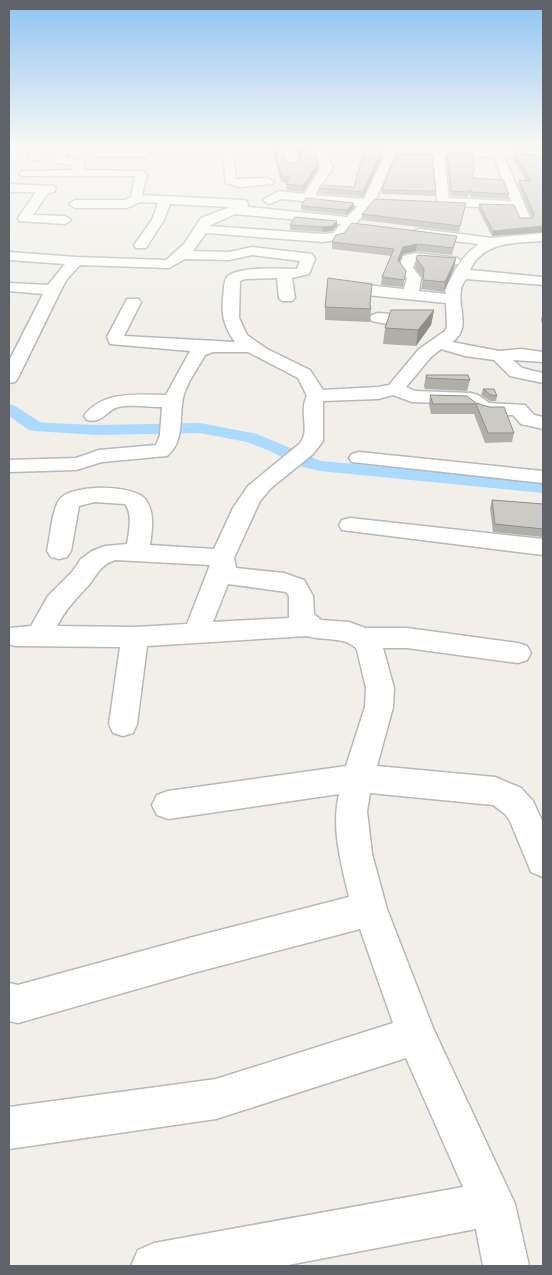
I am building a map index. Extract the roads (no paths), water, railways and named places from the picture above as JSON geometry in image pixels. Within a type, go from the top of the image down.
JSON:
[{"type":"street","points":[[34,204],[24,218],[65,220]]},
{"type":"street","points":[[75,204],[127,204]]},
{"type":"street","points":[[141,245],[158,220],[164,204]]},
{"type":"street","points":[[203,204],[366,226]]},
{"type":"street","points":[[201,229],[332,238],[337,236],[370,204]]},
{"type":"street","points":[[196,633],[222,563],[251,497],[262,483],[308,448],[313,441],[312,401],[316,396],[378,394],[395,389],[425,353],[452,334],[456,327],[454,290],[463,268],[473,254],[492,242],[537,237],[519,205],[482,204]]},
{"type":"street","points":[[9,256],[76,261],[96,260],[161,264],[174,262],[194,241],[202,225],[230,206]]},
{"type":"street","points":[[404,231],[462,231],[492,242]]},
{"type":"street","points":[[56,259],[65,245]]},
{"type":"street","points":[[180,256],[220,269],[284,274],[304,271],[308,259],[307,257],[252,252],[236,256],[220,269]]},
{"type":"street","points":[[411,294],[414,278],[406,268],[408,258],[416,257],[463,268],[537,281],[530,292],[538,296]]},
{"type":"street","points":[[9,378],[23,335],[61,277],[76,261]]},
{"type":"street","points":[[220,269],[233,279],[230,316],[238,333],[251,347],[304,374],[316,396]]},
{"type":"street","points":[[284,274],[287,298]]},
{"type":"street","points":[[333,286],[411,294],[454,305]]},
{"type":"street","points":[[9,287],[53,290]]},
{"type":"street","points":[[133,302],[114,337],[116,340],[210,347],[251,347]]},
{"type":"street","points":[[378,318],[416,319],[454,305]]},
{"type":"street","points":[[438,344],[465,351],[499,356],[521,354],[543,357]]},
{"type":"street","points":[[9,466],[76,464],[99,456],[160,452],[165,448],[176,391],[198,352],[210,347]]},
{"type":"street","points":[[499,356],[516,372],[543,378]]},
{"type":"street","points":[[395,389],[412,396],[471,398],[481,407],[487,409],[518,410],[528,420],[543,423]]},
{"type":"street","points":[[94,416],[111,403],[119,401],[173,401]]},
{"type":"street","points":[[359,458],[543,477]]},
{"type":"street","points":[[59,551],[68,504],[71,499],[78,497],[124,496],[132,497],[137,502],[140,512],[138,552]]},
{"type":"street","points":[[350,525],[543,547]]},
{"type":"street","points":[[28,636],[81,578],[89,565],[100,556],[113,552],[138,552],[222,563]]},
{"type":"street","points":[[222,563],[230,576],[284,582],[295,586],[301,596],[301,616],[308,626]]},
{"type":"street","points":[[28,636],[135,637],[308,626],[320,630],[349,632],[363,638],[408,638],[518,653]]},
{"type":"street","points":[[123,724],[135,637]]},
{"type":"street","points":[[363,638],[370,648],[380,688],[379,707],[358,778],[351,811],[355,854],[370,909],[393,968],[416,1036],[493,1204],[506,1266]]},
{"type":"street","points":[[168,804],[358,778],[495,791],[510,797],[522,812],[537,852],[543,861]]},
{"type":"street","points":[[9,1002],[18,1004],[193,955],[370,909]]},
{"type":"street","points":[[9,1128],[216,1099],[416,1036]]},
{"type":"street","points":[[154,1266],[493,1204]]},
{"type":"waterway","points":[[9,409],[35,426],[48,428],[97,430],[200,428],[251,438],[276,447],[305,462],[320,466],[543,487]]}]
